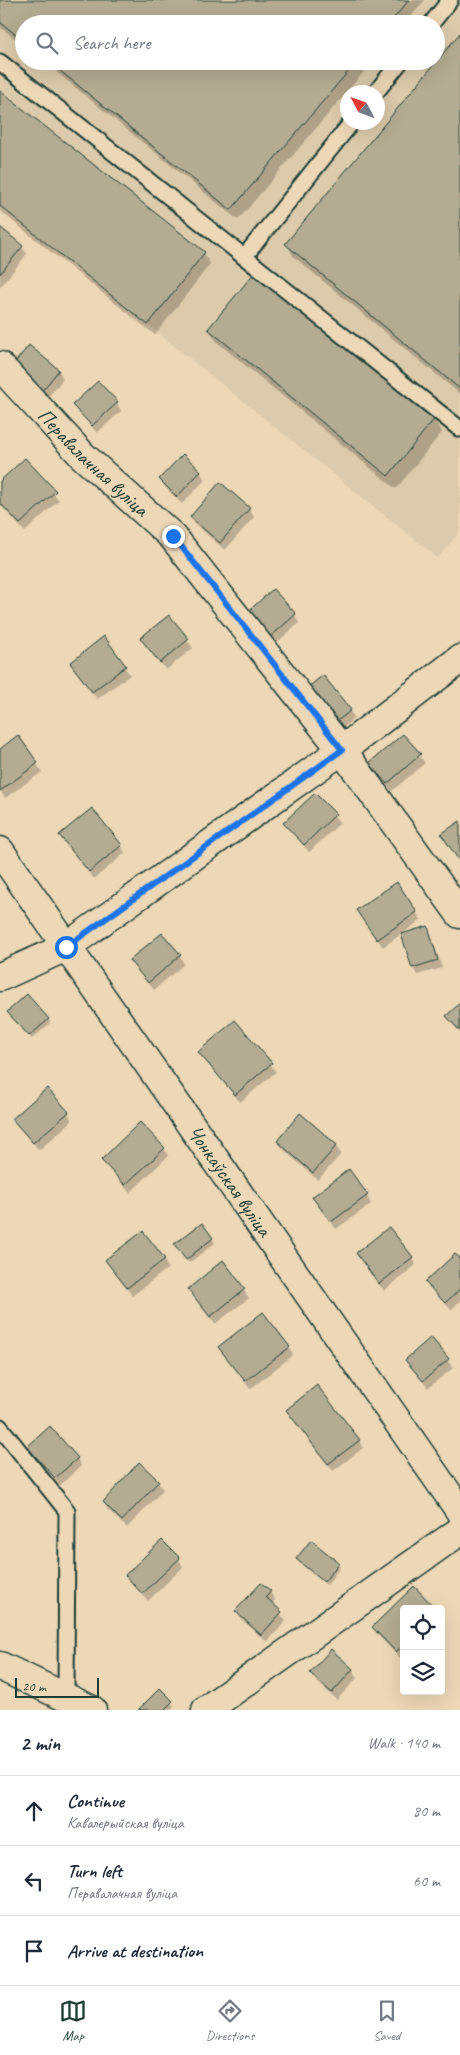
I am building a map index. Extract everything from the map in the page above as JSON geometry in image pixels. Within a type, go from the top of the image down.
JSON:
[{"type":"street","name":"Перавалачная вуліца","points":[[0,366],[83,456],[173,536],[342,750],[460,914]]},
{"type":"street","points":[[0,977],[66,947],[342,750],[460,659]]},
{"type":"street","name":"Чонкаўская вуліца","points":[[0,851],[460,1511]]},
{"type":"street","points":[[206,1710],[460,1531]]},
{"type":"street","points":[[0,1666],[92,1710]]},
{"type":"lane","points":[[438,15],[450,0]]},
{"type":"lane","points":[[0,62],[460,429]]},
{"type":"lane","points":[[382,85],[394,70]]},
{"type":"lane","points":[[244,257],[346,130]]},
{"type":"lane","points":[[0,1427],[66,1510],[66,1697]]},
{"type":"shaded area","points":[[0,0],[460,0],[460,531],[438,558],[0,206]]},
{"type":"building","points":[[0,0],[409,0],[396,15],[15,15],[15,34],[0,22]]},
{"type":"building","points":[[460,33],[460,389],[285,244],[380,130],[385,130],[385,123],[429,70],[445,70],[445,51]]},
{"type":"building","points":[[59,70],[349,70],[231,210]]},
{"type":"building","points":[[0,91],[205,252],[148,325],[0,206]]},
{"type":"building","points":[[0,227],[23,246],[0,274]]},
{"type":"building","points":[[255,272],[435,418],[388,476],[208,329]]},
{"type":"building","points":[[29,345],[59,370],[42,391],[12,366]]},
{"type":"building","points":[[98,381],[118,402],[92,426],[72,405]]},
{"type":"building","points":[[183,454],[201,471],[177,497],[159,479]]},
{"type":"building","points":[[25,458],[56,491],[20,524],[0,503],[0,481]]},
{"type":"building","points":[[220,482],[250,508],[220,543],[190,517]]},
{"type":"building","points":[[273,589],[296,614],[267,640],[244,615]]},
{"type":"building","points":[[169,615],[189,639],[160,663],[140,638]]},
{"type":"building","points":[[104,636],[126,666],[92,692],[70,663]]},
{"type":"building","points":[[323,675],[351,710],[334,724],[306,689]]},
{"type":"building","points":[[403,734],[421,754],[387,784],[369,763]]},
{"type":"building","points":[[18,735],[38,763],[0,791],[0,749]]},
{"type":"building","points":[[315,793],[336,814],[304,845],[283,823]]},
{"type":"building","points":[[92,808],[122,845],[89,872],[59,835]]},
{"type":"building","points":[[460,821],[460,862],[441,834]]},
{"type":"building","points":[[397,882],[417,912],[377,940],[356,910]]},
{"type":"building","points":[[428,926],[438,960],[412,968],[401,934]]},
{"type":"building","points":[[162,933],[181,955],[148,983],[129,960]]},
{"type":"building","points":[[27,994],[49,1019],[29,1036],[7,1012]]},
{"type":"building","points":[[460,1003],[460,1031],[446,1016]]},
{"type":"building","points":[[235,1020],[272,1063],[235,1095],[198,1052]]},
{"type":"building","points":[[47,1088],[69,1112],[33,1143],[12,1119]]},
{"type":"building","points":[[300,1113],[337,1145],[313,1173],[277,1141]]},
{"type":"building","points":[[140,1122],[165,1148],[125,1185],[101,1160]]},
{"type":"building","points":[[349,1169],[368,1195],[331,1222],[312,1197]]},
{"type":"building","points":[[202,1223],[213,1238],[186,1260],[174,1244]]},
{"type":"building","points":[[389,1227],[413,1257],[379,1284],[356,1253]]},
{"type":"building","points":[[143,1231],[165,1259],[127,1288],[105,1260]]},
{"type":"building","points":[[455,1254],[460,1258],[460,1289],[445,1303],[425,1282]]},
{"type":"building","points":[[223,1260],[245,1289],[210,1317],[188,1289]]},
{"type":"building","points":[[263,1312],[290,1347],[245,1381],[218,1347]]},
{"type":"building","points":[[431,1337],[449,1359],[423,1381],[405,1360]]},
{"type":"building","points":[[317,1385],[360,1440],[328,1464],[286,1410]]},
{"type":"building","points":[[50,1426],[78,1458],[55,1478],[27,1447]]},
{"type":"building","points":[[139,1462],[159,1481],[122,1521],[103,1502]]},
{"type":"building","points":[[162,1540],[180,1558],[142,1594],[125,1575]]},
{"type":"building","points":[[311,1540],[339,1563],[324,1582],[296,1559]]},
{"type":"building","points":[[261,1583],[271,1591],[266,1597],[282,1612],[261,1635],[235,1611]]},
{"type":"building","points":[[414,1586],[432,1605],[400,1605],[400,1648],[396,1652],[372,1627]]},
{"type":"building","points":[[331,1649],[353,1669],[332,1693],[310,1673]]},
{"type":"building","points":[[160,1688],[173,1701],[164,1710],[138,1710]]},
{"type":"route","points":[[66,947],[342,750],[173,536]]}]
